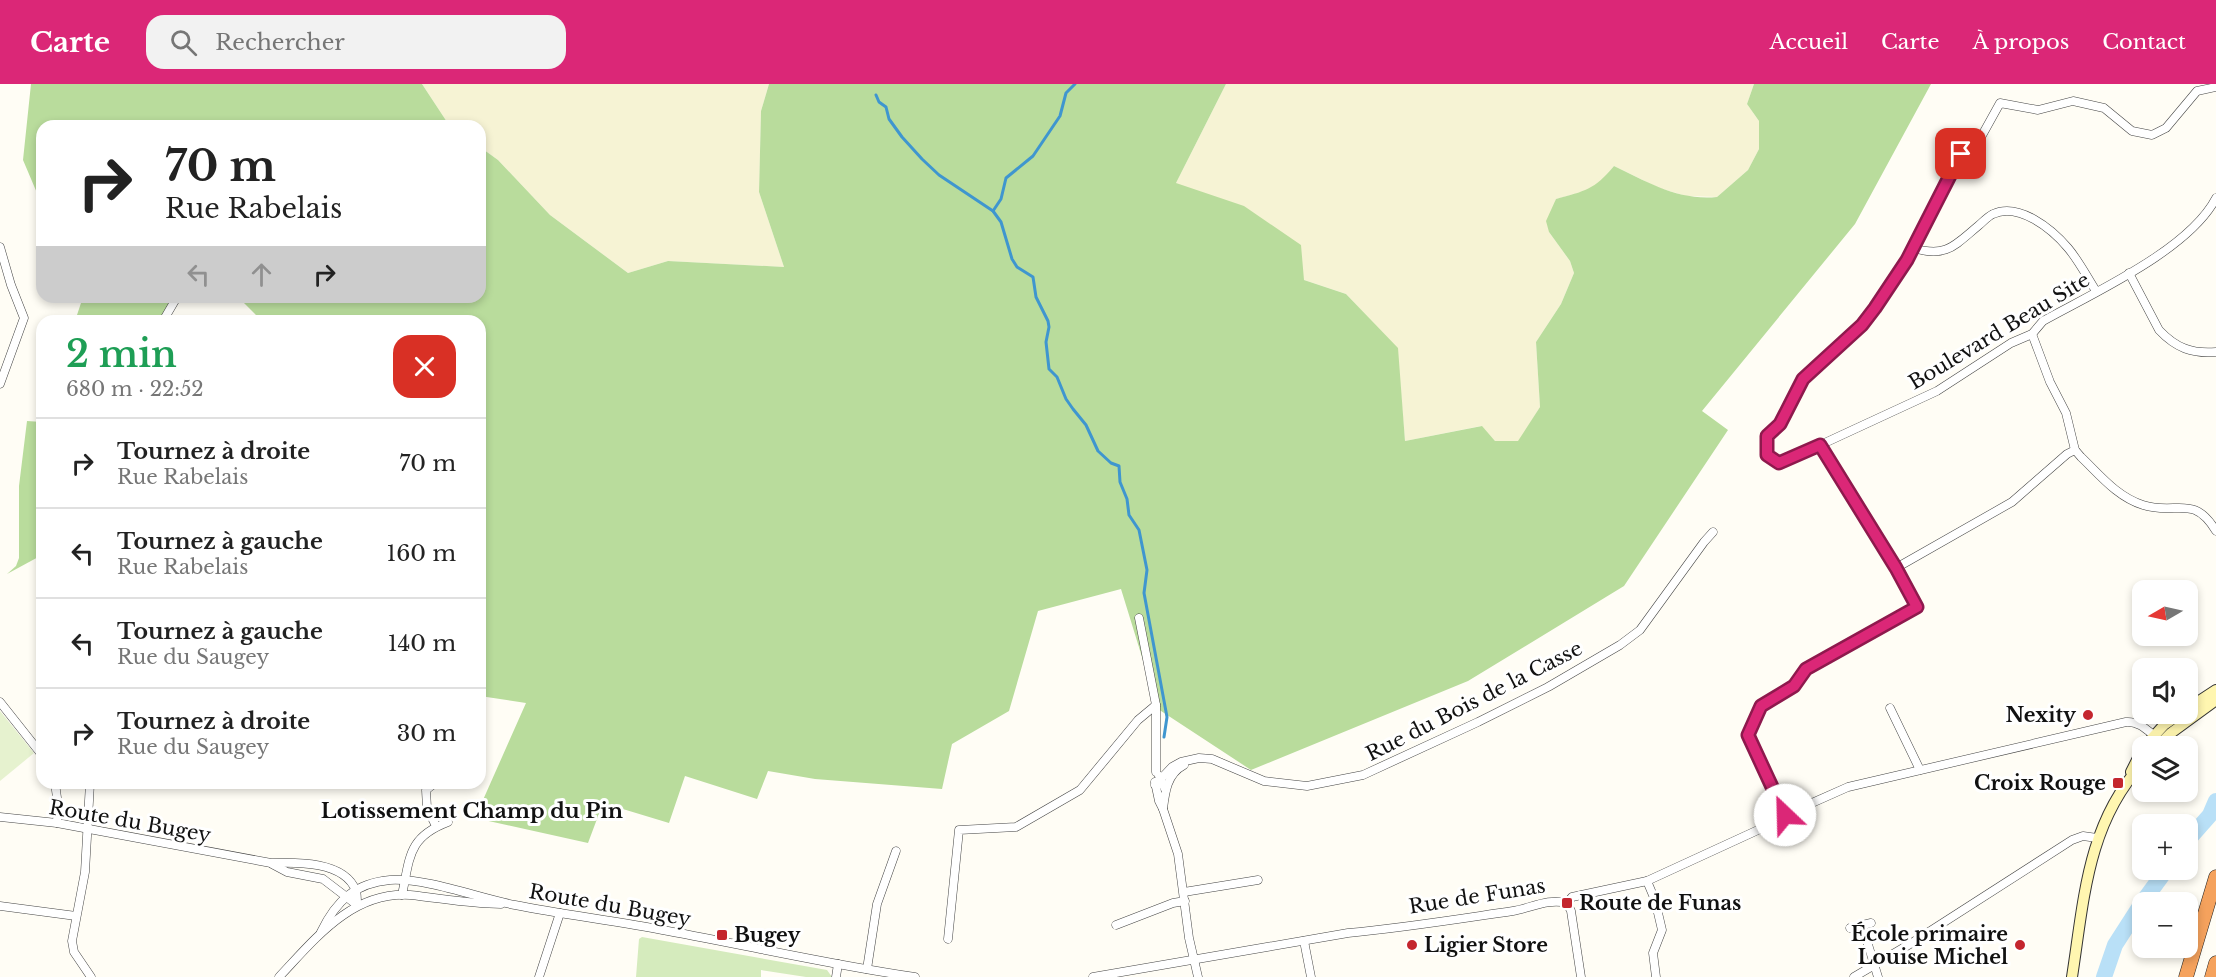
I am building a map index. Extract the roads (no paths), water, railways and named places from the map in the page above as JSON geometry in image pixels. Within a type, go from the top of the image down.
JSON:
[{"type":"highway","points":[[2186,977],[2216,877]]},
{"type":"highway","points":[[2212,977],[2216,963]]},
{"type":"street","points":[[2096,291],[2068,248],[2037,220],[2016,211],[2005,210],[1991,215],[1945,252],[1928,253],[1913,248],[1961,154],[1980,140],[2000,103],[2038,110],[2073,101],[2104,108],[2132,131],[2152,135],[2166,128],[2197,91],[2216,87]]},
{"type":"street","name":"Boulevard Beau Site","points":[[1913,248],[1862,325],[1803,379],[1780,424],[1767,436],[1767,455],[1779,463],[1937,391],[2011,343],[2032,334],[2043,321],[2129,273],[2178,240],[2199,222],[2216,198]]},
{"type":"street","points":[[0,247],[24,318],[0,384]]},
{"type":"street","points":[[2129,273],[2159,330],[2167,338],[2186,350],[2199,353],[2216,352]]},
{"type":"street","points":[[2032,334],[2050,382],[2066,413],[2075,450],[2122,496],[2143,506],[2200,511],[2208,518],[2216,531]]},
{"type":"street","points":[[1785,815],[1748,735],[1761,706],[1794,686],[1806,669],[1917,607],[1896,568],[1820,445]]},
{"type":"street","points":[[1896,568],[2012,502],[2067,454],[2075,450]]},
{"type":"street","name":"Rue du Bois de la Casse","points":[[1199,758],[1212,759],[1264,781],[1307,786],[1363,775],[1548,687],[1620,645],[1640,630],[1713,532]]},
{"type":"street","points":[[1139,618],[1156,705],[1157,778],[1163,809],[1178,854],[1198,977]]},
{"type":"street","points":[[2198,705],[2216,690]]},
{"type":"street","points":[[2198,707],[2216,700]]},
{"type":"street","points":[[0,702],[36,747]]},
{"type":"street","points":[[948,939],[959,830],[1016,827],[1080,790],[1138,720],[1156,705]]},
{"type":"street","points":[[1890,708],[1920,770]]},
{"type":"street","name":"Rue de Funas","points":[[1194,960],[1304,940],[1490,914],[1552,902],[1567,903],[1572,897],[1647,881],[1758,830],[1769,822],[1836,790],[2126,722],[2133,722],[2151,736]]},
{"type":"street","points":[[2163,736],[2177,724]]},
{"type":"street","points":[[1157,778],[1181,762],[1199,758]]},
{"type":"street","points":[[1163,809],[1165,789],[1178,768],[1199,758]]},
{"type":"street","points":[[2072,977],[2084,896],[2097,838],[2132,770]]},
{"type":"street","points":[[2127,780],[2132,775]]},
{"type":"street","points":[[1157,778],[1165,789]]},
{"type":"street","points":[[56,789],[57,824]]},
{"type":"street","points":[[90,789],[85,872],[72,941],[74,952],[91,977]]},
{"type":"street","points":[[427,789],[427,808],[436,826]]},
{"type":"street","name":"Route du Bugey","points":[[0,812],[19,818]]},
{"type":"street","name":"Route du Bugey","points":[[0,817],[88,829],[271,863],[288,862],[337,870],[356,890]]},
{"type":"street","points":[[402,895],[412,848],[425,832],[448,822]]},
{"type":"street","points":[[1854,977],[1910,944],[2072,840],[2083,836],[2097,838]]},
{"type":"street","points":[[867,969],[877,904],[896,851]]},
{"type":"street","name":"Route du Bugey","points":[[271,863],[286,872],[323,879],[357,905],[377,897],[402,895],[478,904],[512,905]]},
{"type":"street","name":"Route du Bugey","points":[[345,896],[373,883],[405,880],[478,895],[512,905],[669,931],[915,977]]},
{"type":"street","points":[[1116,925],[1184,897],[1258,880]]},
{"type":"street","points":[[1647,881],[1655,900],[1662,930],[1653,953],[1656,977]]},
{"type":"street","points":[[279,977],[321,932],[357,905],[356,890]]},
{"type":"street","points":[[321,932],[329,915],[345,896]]},
{"type":"street","points":[[1567,903],[1571,911],[1581,977]]},
{"type":"street","points":[[0,906],[76,916]]},
{"type":"street","points":[[540,977],[560,913]]},
{"type":"street","points":[[1850,928],[1866,924],[1878,977]]},
{"type":"street","points":[[1304,940],[1311,977]]},
{"type":"street","points":[[1093,977],[1194,960]]},
{"type":"street","points":[[836,977],[838,964]]},
{"type":"waterway","points":[[993,211],[1001,199],[1006,178],[1033,156],[1060,116],[1066,93],[1075,84]]},
{"type":"waterway","points":[[876,95],[879,102],[886,107],[889,119],[922,159],[939,175],[993,211],[1001,222],[1012,259],[1017,267],[1033,277],[1036,297],[1048,321],[1046,342],[1049,369],[1057,377],[1066,399],[1086,425],[1098,451],[1111,463],[1119,466],[1120,482],[1127,499],[1129,515],[1139,530],[1147,570],[1144,593],[1167,717],[1164,737]]},
{"type":"waterway","points":[[2198,829],[2210,815],[2216,801]]},
{"type":"waterway","points":[[2150,892],[2159,880]]},
{"type":"waterway","points":[[2104,977],[2115,945],[2132,919]]},
{"type":"place","name":"Nexity","points":[[2088,715]]},
{"type":"place","name":"Croix Rouge","points":[[2118,783]]},
{"type":"place","name":"Route de Funas","points":[[1567,903]]},
{"type":"place","name":"Bugey","points":[[722,935]]},
{"type":"place","name":"Ligier Store","points":[[1412,945]]},
{"type":"place","name":"École primaire Louise Michel","points":[[2020,945]]},
{"type":"district","name":"Lotissement Champ du Pin","points":[[472,811]]}]
